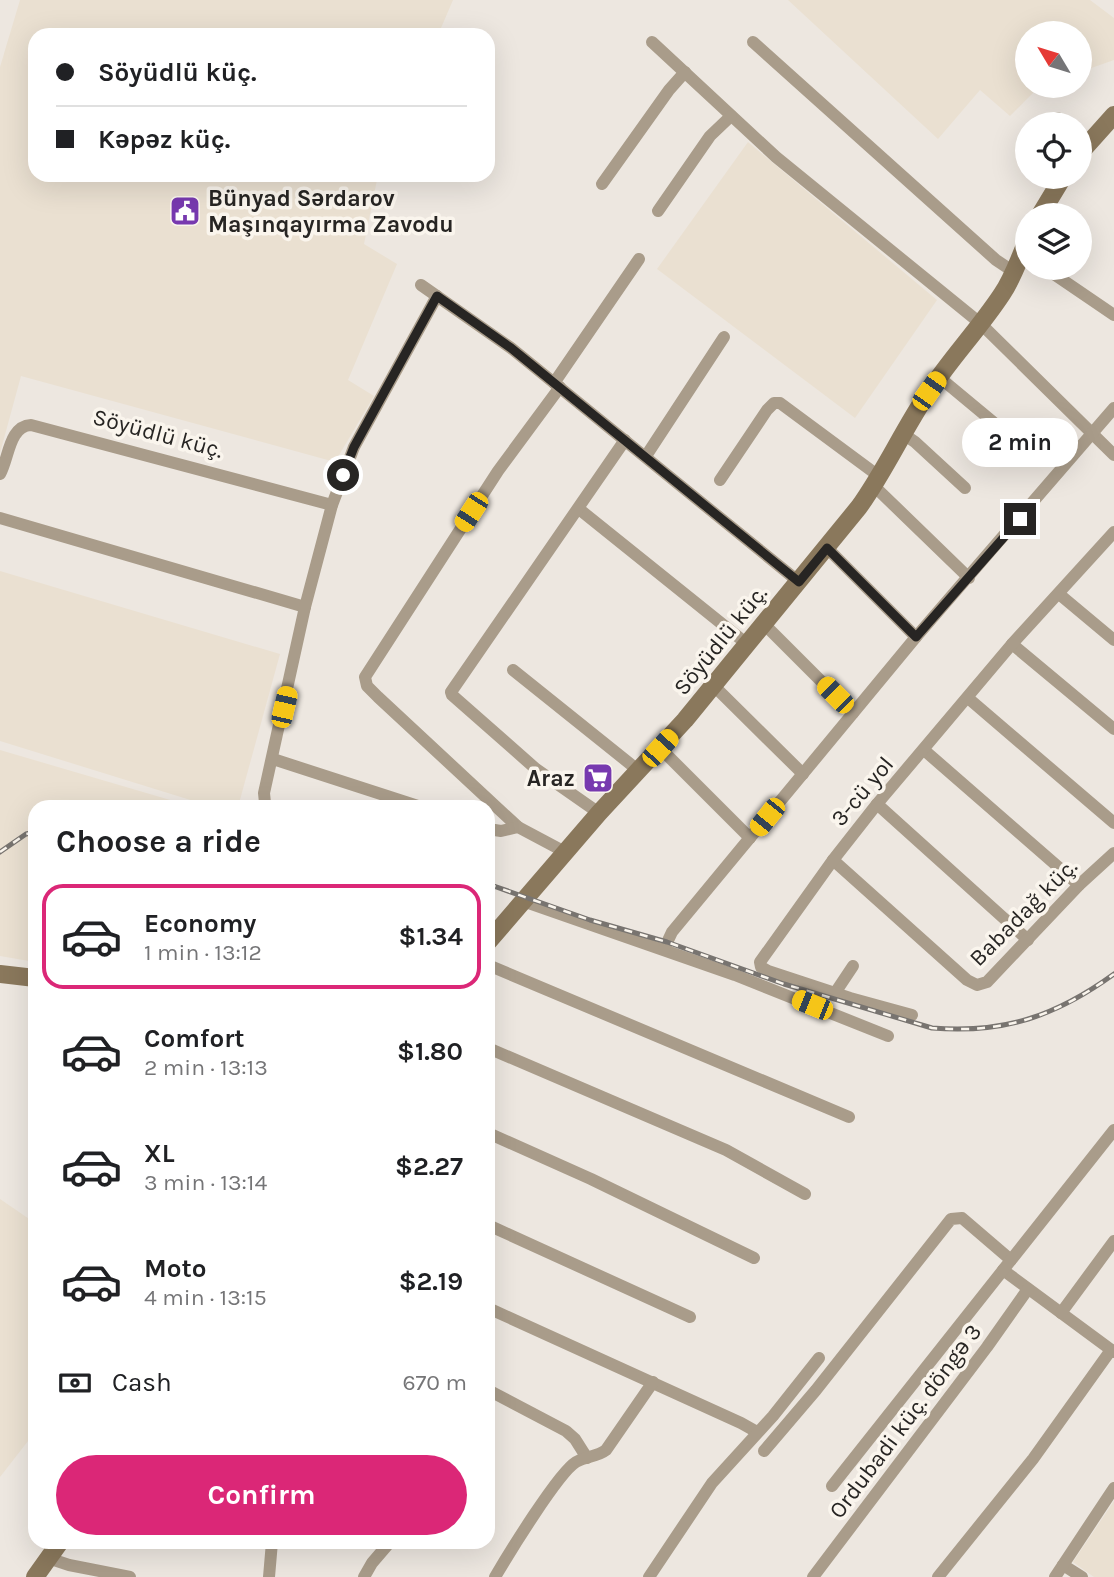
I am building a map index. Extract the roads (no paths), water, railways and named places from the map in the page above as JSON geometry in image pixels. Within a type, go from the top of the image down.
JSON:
[{"type":"street","points":[[652,42],[776,158],[980,323],[1114,455]]},
{"type":"street","points":[[753,42],[996,260],[1014,272]]},
{"type":"street","points":[[603,184],[669,90],[685,72]]},
{"type":"street","points":[[1092,134],[1114,115]]},
{"type":"street","points":[[658,211],[710,136],[731,116]]},
{"type":"street","points":[[489,800],[378,697],[367,686],[365,677],[639,259]]},
{"type":"street","name":"Söyüdlü küç.","points":[[495,934],[714,686],[827,548],[877,482],[902,433],[939,377],[1000,297],[1014,272]]},
{"type":"street","points":[[1063,280],[1114,315]]},
{"type":"street","points":[[421,285],[511,348],[799,582]]},
{"type":"street","points":[[265,800],[264,793],[331,505],[354,447],[437,296]]},
{"type":"street","points":[[646,456],[724,337]]},
{"type":"street","points":[[939,377],[1004,431]]},
{"type":"street","points":[[720,480],[767,410],[774,403],[780,403],[877,482],[969,578]]},
{"type":"street","points":[[664,949],[672,932],[916,637],[1114,408]]},
{"type":"street","name":"Söyüdlü küç.","points":[[0,474],[16,431],[24,425],[31,425],[331,505]]},
{"type":"street","points":[[902,433],[965,488]]},
{"type":"street","points":[[599,813],[536,769],[451,692],[625,440]]},
{"type":"street","points":[[579,509],[747,644]]},
{"type":"street","points":[[0,518],[306,607]]},
{"type":"street","name":"3-cü yol","points":[[912,1015],[768,971],[760,964],[832,860],[877,804],[1012,644],[1111,540]]},
{"type":"street","points":[[827,548],[916,637]]},
{"type":"street","points":[[1059,594],[1114,640]]},
{"type":"street","points":[[764,624],[853,713]]},
{"type":"street","points":[[1012,644],[1114,729]]},
{"type":"street","points":[[513,670],[639,771]]},
{"type":"street","points":[[714,686],[803,774]]},
{"type":"street","points":[[968,698],[1114,823]]},
{"type":"street","points":[[660,748],[750,838]]},
{"type":"street","points":[[924,750],[1079,885]]},
{"type":"street","points":[[273,759],[399,800]]},
{"type":"street","points":[[877,804],[1028,940]]},
{"type":"street","points":[[495,806],[518,827],[565,852]]},
{"type":"street","points":[[495,830],[518,827]]},
{"type":"street","name":"Babadağ küç.","points":[[832,860],[967,980],[977,985],[987,982],[1079,885],[1114,853]]},
{"type":"street","points":[[523,901],[664,949],[888,1036]]},
{"type":"street","points":[[835,993],[853,966]]},
{"type":"street","points":[[495,968],[849,1117]]},
{"type":"street","points":[[0,974],[28,977]]},
{"type":"street","points":[[495,1051],[726,1150],[804,1194]]},
{"type":"street","points":[[832,1486],[1114,1130]]},
{"type":"street","points":[[495,1136],[754,1258]]},
{"type":"street","points":[[764,1451],[816,1390],[951,1219],[962,1218],[1028,1289],[1113,1351],[1033,1459],[938,1577]]},
{"type":"street","points":[[495,1228],[690,1317]]},
{"type":"street","points":[[1061,1313],[1114,1241]]},
{"type":"street","name":"Ordubadi küç. döngə 3","points":[[813,1577],[1028,1289]]},
{"type":"street","points":[[495,1311],[653,1382],[757,1433]]},
{"type":"street","points":[[649,1577],[712,1483],[819,1358]]},
{"type":"street","points":[[495,1577],[561,1478],[575,1463],[598,1456],[606,1450],[653,1382]]},
{"type":"street","points":[[495,1394],[566,1431],[575,1439],[587,1458]]},
{"type":"street","points":[[1055,1577],[1114,1488]]},
{"type":"street","points":[[35,1577],[55,1549]]},
{"type":"street","points":[[269,1577],[271,1549]]},
{"type":"street","points":[[364,1577],[384,1549]]},
{"type":"street","points":[[48,1558],[130,1577]]},
{"type":"street","points":[[1063,1564],[1082,1577]]},
{"type":"railway","points":[[0,852],[28,834]]},
{"type":"railway","points":[[495,886],[590,920],[667,942],[784,984],[932,1028],[983,1028],[1028,1019],[1071,1001],[1114,974]]},
{"type":"place","name":"Bünyad Sərdarov Maşınqayırma Zavodu","points":[[185,211]]},
{"type":"place","name":"Araz","points":[[598,778]]}]
